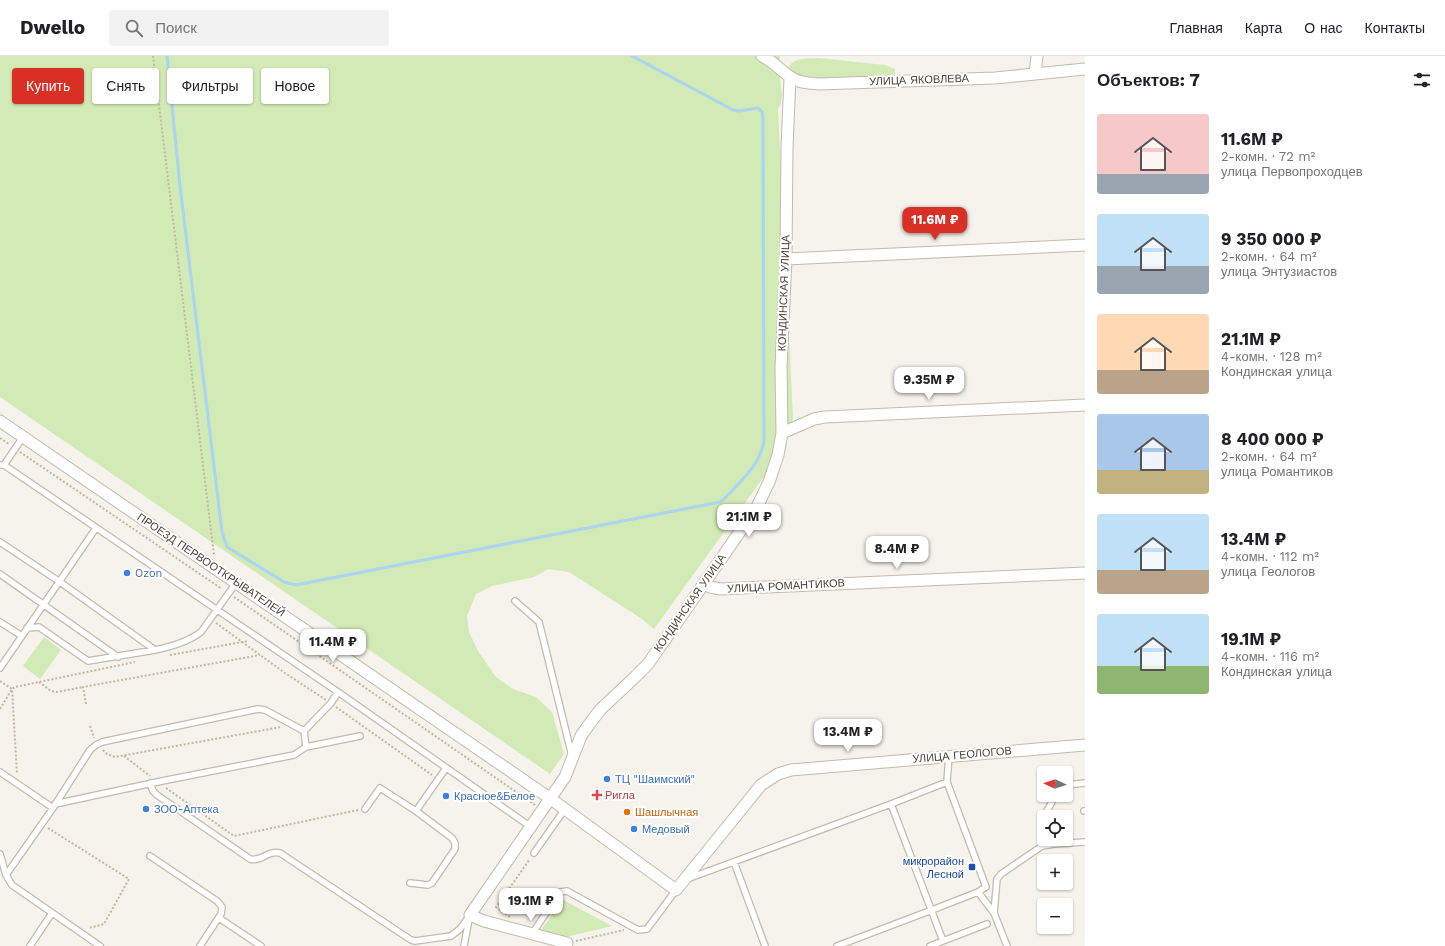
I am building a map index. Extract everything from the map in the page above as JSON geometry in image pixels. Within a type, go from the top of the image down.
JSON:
[{"type":"street","name":"УЛИЦА ЯКОВЛЕВА","points":[[762,56],[777,65],[790,78],[802,82],[819,84],[995,78],[1085,69]]},
{"type":"street","points":[[1035,74],[1037,56]]},
{"type":"street","name":"КОНДИНСКАЯ УЛИЦА","points":[[470,915],[565,777],[581,736],[590,723],[602,709],[648,664],[762,498],[778,454],[782,433],[781,367],[786,259],[787,148],[790,78]]},
{"type":"street","points":[[786,259],[1085,245]]},
{"type":"street","points":[[782,433],[814,419],[825,417],[1085,405]]},
{"type":"street","name":"ПРОЕЗД ПЕРВООТКРЫВАТЕЛЕЙ","points":[[0,421],[565,809],[676,890]]},
{"type":"street","name":"УЛИЦА РОМАНТИКОВ","points":[[704,583],[710,587],[721,589],[1085,573]]},
{"type":"street","name":"УЛИЦА ГЕОЛОГОВ","points":[[676,890],[761,785],[778,774],[791,770],[1085,745]]},
{"type":"street","points":[[470,915],[484,921],[566,945]]},
{"type":"lane","points":[[23,437],[2,465],[338,692],[531,827]]},
{"type":"lane","points":[[0,668],[96,528]]},
{"type":"lane","points":[[0,542],[60,582],[155,650]]},
{"type":"lane","points":[[0,574],[118,657]]},
{"type":"lane","points":[[27,628],[39,627],[88,662],[155,650],[196,636],[201,632],[236,583]]},
{"type":"lane","points":[[515,601],[539,622],[572,758]]},
{"type":"lane","points":[[0,622],[22,636]]},
{"type":"lane","points":[[304,731],[331,703],[338,692]]},
{"type":"lane","points":[[6,875],[54,806],[90,750],[98,744],[258,709],[265,710],[304,731]]},
{"type":"lane","points":[[304,731],[306,747]]},
{"type":"lane","points":[[0,772],[54,806],[150,783],[294,755],[306,747],[360,736]]},
{"type":"lane","points":[[949,756],[947,782],[986,887]]},
{"type":"lane","points":[[416,811],[446,768]]},
{"type":"lane","points":[[684,881],[947,782]]},
{"type":"lane","points":[[150,783],[153,791],[157,795],[250,859],[257,860],[271,853],[280,853],[411,940],[415,941],[451,936],[460,929],[470,915]]},
{"type":"lane","points":[[1073,784],[1085,783]]},
{"type":"lane","points":[[365,809],[380,788],[416,811],[452,838],[455,843],[455,849],[432,883],[428,885],[410,883]]},
{"type":"lane","points":[[891,804],[944,941]]},
{"type":"lane","points":[[534,853],[565,809]]},
{"type":"lane","points":[[1073,843],[1085,842]]},
{"type":"lane","points":[[994,913],[996,883],[998,876],[1042,846]]},
{"type":"lane","points":[[0,854],[6,875],[12,885],[100,946]]},
{"type":"lane","points":[[150,856],[220,903],[222,911],[219,918],[200,946]]},
{"type":"lane","points":[[734,862],[765,946]]},
{"type":"lane","points":[[837,946],[978,892],[996,883]]},
{"type":"lane","points":[[532,935],[560,892],[563,891],[567,891],[638,930],[647,929],[676,890]]},
{"type":"lane","points":[[978,892],[994,913],[1007,946]]},
{"type":"lane","points":[[30,946],[52,913]]},
{"type":"lane","points":[[464,946],[470,915]]},
{"type":"lane","points":[[219,918],[257,945]]},
{"type":"lane","points":[[930,946],[987,924]]},
{"type":"lane","points":[[460,929],[466,933]]},
{"type":"path","points":[[153,56],[216,568]]},
{"type":"path","points":[[0,438],[228,593],[542,811]]},
{"type":"path","points":[[167,656],[248,641],[260,644],[265,643]]},
{"type":"path","points":[[39,682],[51,691],[57,692],[260,655]]},
{"type":"path","points":[[0,709],[12,689],[139,661]]},
{"type":"path","points":[[0,681],[12,689]]},
{"type":"path","points":[[83,687],[86,704]]},
{"type":"path","points":[[12,689],[17,783]]},
{"type":"path","points":[[90,726],[94,738],[98,744],[107,754],[115,757],[292,725]]},
{"type":"path","points":[[124,756],[234,836],[365,809]]},
{"type":"path","points":[[41,824],[129,879],[104,924],[78,931]]},
{"type":"path","points":[[516,921],[496,907],[534,853]]},
{"type":"path","points":[[566,945],[625,930],[638,930]]},
{"type":"green space","points":[[0,56],[780,56],[782,95],[781,103],[778,109],[793,418],[784,449],[654,629],[642,619],[569,572],[548,569],[534,577],[492,586],[476,594],[467,616],[469,632],[478,651],[496,677],[513,689],[536,697],[552,712],[564,754],[550,774],[0,397]]},
{"type":"green space","points":[[819,58],[885,65],[895,69],[895,76],[804,77],[792,72],[789,66],[795,61]]},
{"type":"green space","points":[[44,637],[61,650],[40,679],[23,666]]},
{"type":"green space","points":[[563,900],[612,926],[566,937],[541,930]]},
{"type":"waterway","points":[[167,56],[180,186],[222,532],[227,547],[284,582],[296,585],[720,502],[743,479],[754,465],[762,450],[764,441],[762,112],[758,108],[739,111],[733,110],[632,56]]},
{"type":"place","name":"Ozon","points":[[127,573]]},
{"type":"place","name":"ТЦ \"Шаимский\"","points":[[607,779]]},
{"type":"place","name":"Ригла","points":[[597,795]]},
{"type":"place","name":"Красное&Белое","points":[[446,796]]},
{"type":"place","name":"ЗОО-Аптека","points":[[146,809]]},
{"type":"place","name":"Шашлычная","points":[[627,812]]},
{"type":"place","name":"Медовый","points":[[634,829]]},
{"type":"place","name":"микрорайон Лесной","points":[[972,867]]}]
